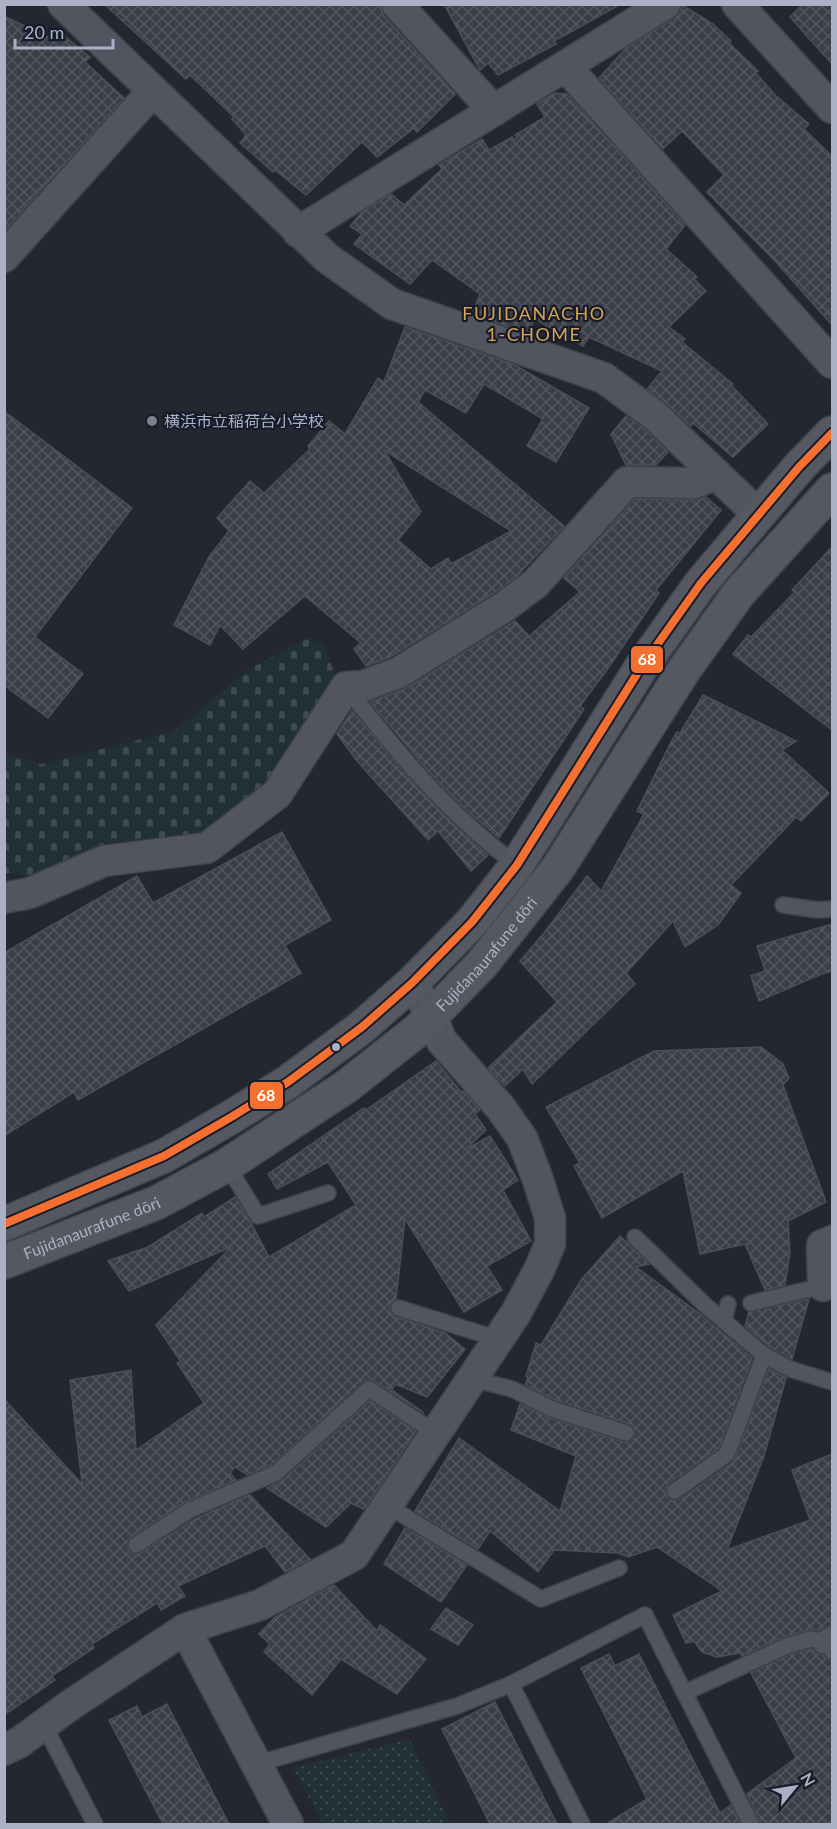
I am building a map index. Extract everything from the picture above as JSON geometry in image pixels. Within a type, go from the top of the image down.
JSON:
[{"type":"main road","name":"Fujidanaurafune dōri","points":[[5,1223],[164,1156],[233,1116],[306,1068],[362,1027],[412,983],[472,922],[517,865],[642,666],[701,583],[799,467],[832,433]]},
{"type":"main road","name":"Fujidanaurafune dōri","points":[[11,1260],[156,1203],[227,1165],[347,1086],[419,1029],[483,964],[558,868],[684,670],[739,593],[832,490]]},
{"type":"street","points":[[63,4],[327,258],[392,304],[604,378],[654,415],[759,515]]},
{"type":"street","points":[[397,4],[494,111]]},
{"type":"street","points":[[298,232],[665,4]]},
{"type":"street","points":[[737,4],[832,108]]},
{"type":"street","points":[[566,67],[832,363]]},
{"type":"street","points":[[4,257],[152,92]]},
{"type":"street","points":[[4,898],[30,893],[104,861],[207,848],[277,794],[346,683],[363,686],[398,673],[504,607],[536,583],[627,482],[694,483],[716,475]]},
{"type":"street","points":[[4,1750],[20,1742],[185,1629],[260,1605],[354,1555],[472,1379],[540,1270],[556,1255],[550,1244],[550,1218],[522,1138],[500,1107],[441,1040],[432,1016],[412,983]]},
{"type":"street","points":[[5,1223],[11,1260]]},
{"type":"street","points":[[823,1286],[822,1245],[832,1242]]},
{"type":"street","points":[[185,1629],[288,1824]]},
{"type":"lane","points":[[346,683],[416,774],[449,808],[517,865]]},
{"type":"lane","points":[[783,905],[818,910],[832,909]]},
{"type":"lane","points":[[227,1165],[258,1216],[328,1193]]},
{"type":"lane","points":[[635,1237],[724,1321],[764,1355],[790,1369],[832,1382]]},
{"type":"lane","points":[[751,1303],[823,1286]]},
{"type":"lane","points":[[724,1321],[728,1304]]},
{"type":"lane","points":[[399,1308],[498,1339]]},
{"type":"lane","points":[[675,1491],[727,1454],[764,1355]]},
{"type":"lane","points":[[472,1379],[512,1389],[552,1409],[626,1433]]},
{"type":"lane","points":[[136,1545],[190,1510],[276,1473],[369,1389],[436,1433]]},
{"type":"lane","points":[[388,1506],[541,1599],[619,1568]]},
{"type":"lane","points":[[256,1764],[457,1706],[511,1684],[645,1615],[751,1824]]},
{"type":"lane","points":[[684,1693],[789,1645],[811,1639],[830,1644]]},
{"type":"lane","points":[[511,1684],[582,1824]]},
{"type":"lane","points":[[44,1725],[95,1824]]},
{"type":"green space","points":[[307,639],[324,644],[338,684],[274,786],[204,837],[109,849],[32,876],[5,873],[5,753],[41,764],[174,731],[251,668]]},
{"type":"green space","points":[[409,1739],[450,1824],[323,1824],[293,1768]]},
{"type":"building","points":[[104,4],[380,4],[384,16],[455,94],[417,132],[414,128],[377,157],[362,142],[306,195],[275,170],[273,172],[240,143],[246,135],[232,119],[234,117],[190,75],[186,79]]},
{"type":"building","points":[[444,4],[621,4],[554,41],[556,44],[498,75],[488,63],[480,70]]},
{"type":"building","points":[[803,4],[832,4],[832,64],[790,17]]},
{"type":"building","points":[[682,5],[713,24],[731,41],[729,43],[758,71],[756,73],[774,94],[809,124],[804,129],[832,156],[832,325],[775,261],[707,192],[724,175],[682,131],[663,149],[599,78],[626,48],[675,18],[680,13]]},
{"type":"building","points":[[4,16],[55,41],[62,34],[90,57],[85,62],[124,98],[4,231]]},
{"type":"building","points":[[554,93],[567,94],[685,225],[666,249],[697,277],[694,279],[706,291],[669,327],[685,339],[682,342],[733,384],[731,385],[768,424],[733,457],[693,423],[691,426],[647,389],[662,371],[589,337],[583,346],[535,319],[528,333],[472,314],[480,294],[432,260],[410,284],[354,244],[362,234],[350,226],[362,212],[391,194],[404,205],[442,169],[439,165],[482,139],[489,150],[512,137],[515,140],[517,138],[515,135],[545,117],[537,104]]},
{"type":"building","points":[[405,327],[515,365],[589,408],[556,462],[527,446],[543,419],[484,384],[466,413],[425,390],[418,402],[564,526],[517,576],[494,593],[390,657],[366,666],[354,649],[361,643],[305,596],[243,649],[220,625],[210,645],[174,625],[209,557],[229,531],[217,518],[250,481],[264,493],[310,449],[308,446],[329,421],[345,434],[378,378],[384,382]],"holes":[[[384,450],[511,531],[451,564],[448,558],[431,569],[398,540],[421,512]]]},
{"type":"building","points":[[4,411],[132,508],[35,637],[83,674],[48,718],[4,685]]},
{"type":"building","points":[[626,416],[643,428],[668,452],[656,465],[626,465],[611,434]]},
{"type":"building","points":[[706,497],[721,510],[656,590],[659,593],[580,706],[584,709],[499,838],[465,809],[430,773],[370,702],[407,688],[515,621],[529,636],[580,592],[564,578],[635,499],[694,500]]},
{"type":"building","points":[[832,547],[832,730],[733,654],[748,635],[751,637],[795,592],[792,590]]},
{"type":"building","points":[[703,695],[796,741],[782,750],[829,793],[801,821],[796,817],[731,885],[741,893],[718,925],[685,947],[673,921],[626,973],[635,984],[532,1084],[523,1069],[505,1086],[488,1068],[557,1002],[520,961],[587,876],[601,891],[644,814],[637,811],[671,742],[677,732],[680,733]]},
{"type":"building","points":[[352,711],[416,786],[452,823],[488,855],[471,871],[438,831],[428,840],[357,761],[337,734]]},
{"type":"building","points":[[282,832],[331,920],[285,945],[301,973],[78,1100],[74,1092],[4,1136],[4,953],[137,876],[153,903]]},
{"type":"building","points":[[832,924],[832,971],[759,1001],[751,976],[765,971],[757,946]]},
{"type":"building","points":[[761,1047],[783,1064],[789,1078],[783,1085],[826,1202],[788,1221],[790,1252],[785,1285],[765,1290],[745,1244],[700,1254],[683,1171],[602,1218],[574,1166],[580,1163],[546,1107],[654,1051]]},
{"type":"building","points":[[436,1061],[462,1093],[463,1091],[480,1110],[475,1114],[486,1130],[466,1149],[490,1136],[518,1180],[503,1190],[531,1241],[487,1266],[502,1290],[464,1312],[405,1219],[396,1299],[390,1305],[390,1311],[396,1317],[445,1333],[465,1349],[427,1397],[395,1384],[392,1390],[424,1413],[374,1381],[366,1380],[271,1465],[247,1475],[235,1467],[230,1473],[236,1480],[185,1502],[131,1537],[127,1541],[128,1550],[132,1554],[141,1553],[195,1519],[250,1495],[310,1559],[285,1572],[265,1546],[178,1586],[185,1596],[161,1610],[157,1603],[92,1644],[94,1648],[52,1676],[55,1680],[4,1715],[4,1399],[82,1484],[70,1380],[131,1370],[136,1450],[204,1403],[177,1363],[181,1362],[156,1325],[231,1247],[129,1291],[108,1261],[148,1247],[202,1213],[204,1217],[235,1197],[269,1257],[356,1205],[328,1162],[277,1189],[268,1174]]},
{"type":"building","points":[[620,1236],[649,1264],[636,1267],[700,1314],[752,1358],[719,1448],[669,1483],[666,1488],[667,1496],[672,1500],[681,1499],[733,1462],[769,1369],[786,1378],[764,1456],[727,1550],[810,1520],[792,1470],[832,1454],[832,1625],[786,1636],[742,1656],[740,1653],[717,1657],[702,1652],[694,1641],[686,1643],[673,1615],[722,1591],[657,1547],[628,1557],[618,1553],[554,1550],[538,1572],[490,1531],[478,1549],[415,1511],[459,1438],[560,1511],[576,1456],[511,1430],[520,1404],[549,1418],[623,1442],[633,1440],[635,1430],[630,1424],[556,1400],[525,1385],[536,1343],[541,1345],[581,1280]]},
{"type":"building","points":[[809,1299],[792,1359],[770,1347],[745,1326],[749,1312]]},
{"type":"building","points":[[370,1401],[416,1431],[365,1508],[351,1503],[326,1527],[267,1488],[283,1480]]},
{"type":"building","points":[[405,1528],[467,1565],[441,1602],[384,1564]]},
{"type":"building","points":[[334,1585],[377,1631],[380,1625],[426,1659],[397,1694],[341,1659],[312,1695],[264,1652],[270,1644],[259,1634],[275,1617]]},
{"type":"building","points":[[446,1608],[473,1625],[458,1645],[431,1629]]},
{"type":"building","points":[[811,1649],[832,1661],[832,1824],[761,1824],[747,1794],[796,1758],[751,1673],[792,1654]]},
{"type":"building","points":[[609,1654],[615,1666],[639,1654],[720,1813],[731,1805],[740,1824],[606,1824],[647,1799],[581,1668]]},
{"type":"building","points":[[495,1702],[557,1824],[490,1824],[442,1729]]},
{"type":"building","points":[[167,1704],[229,1824],[163,1824],[109,1720],[137,1706],[142,1717]]},
{"type":"transit line","name":"68","points":[[4,1224],[164,1156],[233,1116],[288,1082],[362,1027],[412,983],[472,922],[517,865],[642,666],[701,583],[799,467],[832,433]]},
{"type":"place","name":"横浜市立稲荷台小学校","points":[[152,421]]},
{"type":"district","name":"FUJIDANACHO 1-CHOME","points":[[534,324]]}]
